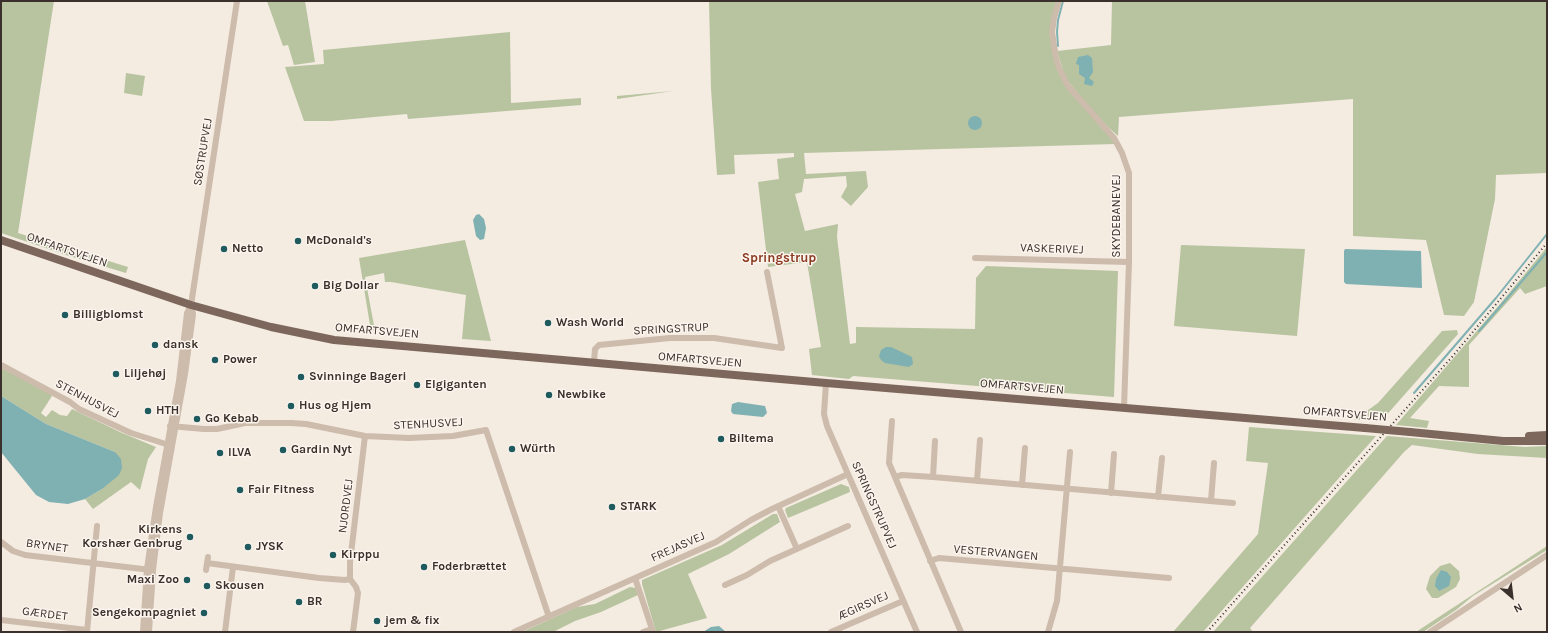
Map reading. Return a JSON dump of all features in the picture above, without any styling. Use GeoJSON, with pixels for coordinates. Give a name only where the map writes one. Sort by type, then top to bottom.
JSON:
{"type":"FeatureCollection","features":[{"type":"Feature","properties":{"kind":"main road","name":"OMFARTSVEJEN"},"geometry":{"type":"LineString","coordinates":[[1,240],[191,305],[271,327],[334,340],[1503,441],[1547,441]]}},
{"type":"Feature","properties":{"kind":"main road","name":"OMFARTSVEJEN"},"geometry":{"type":"LineString","coordinates":[[1410,432],[1503,436],[1547,435]]}},
{"type":"Feature","properties":{"kind":"street","name":"SØSTRUPVEJ"},"geometry":{"type":"LineString","coordinates":[[191,305],[237,1]]}},
{"type":"Feature","properties":{"kind":"street","name":"SKYDEBANEVEJ"},"geometry":{"type":"LineString","coordinates":[[1059,1],[1052,32],[1059,68],[1068,86],[1107,128],[1114,138],[1127,166],[1130,180],[1124,408]]}},
{"type":"Feature","properties":{"kind":"street","name":"VASKERIVEJ"},"geometry":{"type":"LineString","coordinates":[[975,258],[1128,262]]}},
{"type":"Feature","properties":{"kind":"street","name":"SPRINGSTRUP"},"geometry":{"type":"LineString","coordinates":[[594,362],[595,349],[600,346],[670,338],[714,338],[782,348],[767,272]]}},
{"type":"Feature","properties":{"kind":"street"},"geometry":{"type":"LineString","coordinates":[[143,632],[150,570],[193,314],[191,305]]}},
{"type":"Feature","properties":{"kind":"street","name":"STENHUSVEJ"},"geometry":{"type":"LineString","coordinates":[[1,365],[70,402],[79,409],[131,433],[170,445]]}},
{"type":"Feature","properties":{"kind":"street","name":"SPRINGSTRUPVEJ"},"geometry":{"type":"LineString","coordinates":[[826,383],[824,408],[826,421],[917,632]]}},
{"type":"Feature","properties":{"kind":"street"},"geometry":{"type":"LineString","coordinates":[[892,420],[889,463],[961,632]]}},
{"type":"Feature","properties":{"kind":"street","name":"STENHUSVEJ"},"geometry":{"type":"LineString","coordinates":[[173,426],[210,429],[245,424],[291,423],[306,424],[365,436],[431,438],[486,430],[549,617]]}},
{"type":"Feature","properties":{"kind":"street","name":"NJORDVEJ"},"geometry":{"type":"LineString","coordinates":[[350,579],[350,562],[365,436]]}},
{"type":"Feature","properties":{"kind":"street"},"geometry":{"type":"LineString","coordinates":[[977,481],[980,440]]}},
{"type":"Feature","properties":{"kind":"street"},"geometry":{"type":"LineString","coordinates":[[933,477],[935,441]]}},
{"type":"Feature","properties":{"kind":"street"},"geometry":{"type":"LineString","coordinates":[[1022,485],[1025,448]]}},
{"type":"Feature","properties":{"kind":"street"},"geometry":{"type":"LineString","coordinates":[[1048,632],[1056,608],[1070,452]]}},
{"type":"Feature","properties":{"kind":"street"},"geometry":{"type":"LineString","coordinates":[[1111,493],[1114,454]]}},
{"type":"Feature","properties":{"kind":"street"},"geometry":{"type":"LineString","coordinates":[[1158,497],[1162,458]]}},
{"type":"Feature","properties":{"kind":"street"},"geometry":{"type":"LineString","coordinates":[[1211,501],[1214,463]]}},
{"type":"Feature","properties":{"kind":"street","name":"FREJASVEJ"},"geometry":{"type":"LineString","coordinates":[[514,632],[723,539],[751,520],[848,474]]}},
{"type":"Feature","properties":{"kind":"street"},"geometry":{"type":"LineString","coordinates":[[895,477],[902,475],[933,477],[1233,503]]}},
{"type":"Feature","properties":{"kind":"street"},"geometry":{"type":"LineString","coordinates":[[778,506],[797,549]]}},
{"type":"Feature","properties":{"kind":"street"},"geometry":{"type":"LineString","coordinates":[[87,631],[97,526]]}},
{"type":"Feature","properties":{"kind":"street"},"geometry":{"type":"LineString","coordinates":[[725,584],[848,526]]}},
{"type":"Feature","properties":{"kind":"street","name":"BRYNET"},"geometry":{"type":"LineString","coordinates":[[1,542],[13,551],[25,555],[150,570]]}},
{"type":"Feature","properties":{"kind":"street"},"geometry":{"type":"LineString","coordinates":[[1430,632],[1547,555]]}},
{"type":"Feature","properties":{"kind":"street","name":"VESTERVANGEN"},"geometry":{"type":"LineString","coordinates":[[930,561],[939,558],[1060,570],[1169,578]]}},
{"type":"Feature","properties":{"kind":"street"},"geometry":{"type":"LineString","coordinates":[[206,570],[207,560],[233,567],[345,580],[350,579],[356,587],[358,594],[353,632]]}},
{"type":"Feature","properties":{"kind":"street"},"geometry":{"type":"LineString","coordinates":[[225,632],[233,567]]}},
{"type":"Feature","properties":{"kind":"street"},"geometry":{"type":"LineString","coordinates":[[149,632],[150,570]]}},
{"type":"Feature","properties":{"kind":"street"},"geometry":{"type":"LineString","coordinates":[[636,578],[652,631],[643,632]]}},
{"type":"Feature","properties":{"kind":"street","name":"ÆGIRSVEJ"},"geometry":{"type":"LineString","coordinates":[[831,632],[903,601]]}},
{"type":"Feature","properties":{"kind":"street","name":"GÆRDET"},"geometry":{"type":"LineString","coordinates":[[1,620],[87,631]]}},
{"type":"Feature","properties":{"kind":"green space"},"geometry":{"type":"Polygon","coordinates":[[[1,1],[54,1],[18,233],[128,267],[126,273],[1,233],[1,1]]]}},
{"type":"Feature","properties":{"kind":"green space"},"geometry":{"type":"Polygon","coordinates":[[[267,1],[305,1],[315,62],[294,65],[288,45],[283,46],[267,1]]]}},
{"type":"Feature","properties":{"kind":"green space"},"geometry":{"type":"Polygon","coordinates":[[[709,1],[1057,1],[1052,20],[1057,68],[1115,144],[804,153],[806,174],[866,171],[868,187],[851,206],[841,197],[847,186],[846,176],[804,179],[802,192],[795,194],[805,231],[838,224],[837,237],[850,344],[856,343],[856,327],[975,329],[976,278],[986,266],[1118,271],[1114,397],[853,376],[849,379],[812,375],[809,349],[821,347],[807,262],[768,267],[758,182],[779,179],[777,159],[794,157],[794,153],[734,155],[735,174],[717,175],[711,89],[709,1]]]}},
{"type":"Feature","properties":{"kind":"green space"},"geometry":{"type":"Polygon","coordinates":[[[1112,1],[1547,1],[1547,173],[1496,175],[1495,199],[1474,302],[1464,316],[1444,315],[1426,240],[1353,236],[1353,99],[1119,117],[1118,136],[1082,99],[1065,77],[1057,51],[1111,45],[1112,1]]]}},
{"type":"Feature","properties":{"kind":"green space"},"geometry":{"type":"Polygon","coordinates":[[[510,32],[511,103],[581,98],[581,105],[408,119],[407,114],[331,121],[304,121],[285,67],[324,64],[323,50],[510,32]]]}},
{"type":"Feature","properties":{"kind":"green space"},"geometry":{"type":"Polygon","coordinates":[[[126,73],[145,76],[142,96],[124,93],[126,73]]]}},
{"type":"Feature","properties":{"kind":"green space"},"geometry":{"type":"Polygon","coordinates":[[[673,91],[617,99],[617,96],[673,91]]]}},
{"type":"Feature","properties":{"kind":"green space"},"geometry":{"type":"Polygon","coordinates":[[[465,240],[491,341],[462,339],[466,295],[385,282],[384,273],[365,277],[375,331],[371,331],[359,258],[465,240]]]}},
{"type":"Feature","properties":{"kind":"green space"},"geometry":{"type":"Polygon","coordinates":[[[1181,245],[1305,249],[1297,336],[1174,326],[1181,245]]]}},
{"type":"Feature","properties":{"kind":"green space"},"geometry":{"type":"Polygon","coordinates":[[[1547,247],[1547,286],[1525,294],[1520,288],[1469,345],[1469,387],[1439,386],[1410,418],[1429,421],[1427,428],[1396,425],[1500,304],[1547,247]]]}},
{"type":"Feature","properties":{"kind":"green space"},"geometry":{"type":"Polygon","coordinates":[[[1457,330],[1458,334],[1383,419],[1354,420],[1378,403],[1442,331],[1457,330]]]}},
{"type":"Feature","properties":{"kind":"green space"},"geometry":{"type":"Polygon","coordinates":[[[1,368],[48,392],[52,396],[41,413],[46,417],[52,410],[60,415],[67,416],[72,409],[156,447],[148,459],[140,490],[131,482],[93,509],[85,499],[102,489],[115,452],[46,424],[1,396],[1,368]]]}},
{"type":"Feature","properties":{"kind":"green space"},"geometry":{"type":"Polygon","coordinates":[[[1249,427],[1376,436],[1203,632],[1173,632],[1258,534],[1268,463],[1246,461],[1249,427]]]}},
{"type":"Feature","properties":{"kind":"green space"},"geometry":{"type":"Polygon","coordinates":[[[1387,436],[1525,447],[1547,446],[1547,458],[1478,454],[1412,445],[1404,452],[1250,628],[1253,632],[1213,632],[1387,436]]]}},
{"type":"Feature","properties":{"kind":"green space"},"geometry":{"type":"Polygon","coordinates":[[[841,484],[849,487],[850,492],[788,518],[785,510],[786,508],[841,484]]]}},
{"type":"Feature","properties":{"kind":"green space"},"geometry":{"type":"Polygon","coordinates":[[[773,514],[777,514],[780,522],[729,554],[688,574],[707,618],[656,632],[642,580],[722,545],[773,514]]]}},
{"type":"Feature","properties":{"kind":"green space"},"geometry":{"type":"Polygon","coordinates":[[[1547,546],[1547,550],[1473,596],[1456,610],[1423,632],[1416,632],[1547,546]]]}},
{"type":"Feature","properties":{"kind":"green space"},"geometry":{"type":"Polygon","coordinates":[[[1450,563],[1459,571],[1460,579],[1456,587],[1438,598],[1432,598],[1426,589],[1430,576],[1440,566],[1450,563]]]}},
{"type":"Feature","properties":{"kind":"green space"},"geometry":{"type":"Polygon","coordinates":[[[630,587],[636,588],[638,595],[601,612],[575,621],[553,632],[522,632],[577,607],[595,604],[630,587]]]}},
{"type":"Feature","properties":{"kind":"water"},"geometry":{"type":"Polygon","coordinates":[[[1088,55],[1092,58],[1093,72],[1089,78],[1094,82],[1092,86],[1084,84],[1085,78],[1079,74],[1079,65],[1076,64],[1078,57],[1088,55]]]}},
{"type":"Feature","properties":{"kind":"water"},"geometry":{"type":"Polygon","coordinates":[[[975,116],[980,118],[982,123],[980,128],[975,130],[970,128],[968,123],[970,118],[975,116]]]}},
{"type":"Feature","properties":{"kind":"water"},"geometry":{"type":"Polygon","coordinates":[[[479,214],[484,219],[486,228],[484,239],[480,240],[476,236],[473,220],[476,215],[479,214]]]}},
{"type":"Feature","properties":{"kind":"water"},"geometry":{"type":"Polygon","coordinates":[[[1345,249],[1421,251],[1422,288],[1346,284],[1344,282],[1345,249]]]}},
{"type":"Feature","properties":{"kind":"water"},"geometry":{"type":"Polygon","coordinates":[[[886,347],[891,347],[912,357],[913,364],[909,367],[885,363],[879,356],[881,350],[886,347]]]}},
{"type":"Feature","properties":{"kind":"water"},"geometry":{"type":"Polygon","coordinates":[[[1,396],[46,424],[115,452],[121,459],[122,468],[119,475],[102,489],[85,499],[68,504],[49,502],[36,495],[1,452],[1,396]]]}},
{"type":"Feature","properties":{"kind":"water"},"geometry":{"type":"Polygon","coordinates":[[[738,402],[765,406],[767,413],[763,417],[733,414],[731,411],[732,404],[738,402]]]}},
{"type":"Feature","properties":{"kind":"water"},"geometry":{"type":"Polygon","coordinates":[[[1441,570],[1447,572],[1451,577],[1449,586],[1439,591],[1435,586],[1436,579],[1441,570]]]}},
{"type":"Feature","properties":{"kind":"water"},"geometry":{"type":"Polygon","coordinates":[[[719,626],[726,632],[703,632],[711,627],[719,626]]]}},
{"type":"Feature","properties":{"kind":"waterway"},"geometry":{"type":"LineString","coordinates":[[1058,46],[1058,20],[1063,1]]}},
{"type":"Feature","properties":{"kind":"waterway"},"geometry":{"type":"LineString","coordinates":[[1414,393],[1496,298],[1547,234]]}},
{"type":"Feature","properties":{"kind":"waterway"},"geometry":{"type":"LineString","coordinates":[[1479,331],[1547,252]]}},
{"type":"Feature","properties":{"kind":"railway"},"geometry":{"type":"LineString","coordinates":[[1207,632],[1452,357],[1547,243]]}},
{"type":"Feature","properties":{"kind":"place","name":"McDonald's"},"geometry":{"type":"Point","coordinates":[298,241]}},
{"type":"Feature","properties":{"kind":"place","name":"Netto"},"geometry":{"type":"Point","coordinates":[224,249]}},
{"type":"Feature","properties":{"kind":"place","name":"Big Dollar"},"geometry":{"type":"Point","coordinates":[315,286]}},
{"type":"Feature","properties":{"kind":"place","name":"Billigblomst"},"geometry":{"type":"Point","coordinates":[65,315]}},
{"type":"Feature","properties":{"kind":"place","name":"Wash World"},"geometry":{"type":"Point","coordinates":[548,323]}},
{"type":"Feature","properties":{"kind":"place","name":"dansk"},"geometry":{"type":"Point","coordinates":[155,345]}},
{"type":"Feature","properties":{"kind":"place","name":"Power"},"geometry":{"type":"Point","coordinates":[215,360]}},
{"type":"Feature","properties":{"kind":"place","name":"Liljehøj"},"geometry":{"type":"Point","coordinates":[116,374]}},
{"type":"Feature","properties":{"kind":"place","name":"Svinninge Bageri"},"geometry":{"type":"Point","coordinates":[301,377]}},
{"type":"Feature","properties":{"kind":"place","name":"Elgiganten"},"geometry":{"type":"Point","coordinates":[417,385]}},
{"type":"Feature","properties":{"kind":"place","name":"Newbike"},"geometry":{"type":"Point","coordinates":[549,395]}},
{"type":"Feature","properties":{"kind":"place","name":"Hus og Hjem"},"geometry":{"type":"Point","coordinates":[291,406]}},
{"type":"Feature","properties":{"kind":"place","name":"HTH"},"geometry":{"type":"Point","coordinates":[148,411]}},
{"type":"Feature","properties":{"kind":"place","name":"Go Kebab"},"geometry":{"type":"Point","coordinates":[197,419]}},
{"type":"Feature","properties":{"kind":"place","name":"Biltema"},"geometry":{"type":"Point","coordinates":[721,439]}},
{"type":"Feature","properties":{"kind":"place","name":"Würth"},"geometry":{"type":"Point","coordinates":[512,449]}},
{"type":"Feature","properties":{"kind":"place","name":"Gardin Nyt"},"geometry":{"type":"Point","coordinates":[283,450]}},
{"type":"Feature","properties":{"kind":"place","name":"ILVA"},"geometry":{"type":"Point","coordinates":[220,453]}},
{"type":"Feature","properties":{"kind":"place","name":"Fair Fitness"},"geometry":{"type":"Point","coordinates":[240,490]}},
{"type":"Feature","properties":{"kind":"place","name":"STARK"},"geometry":{"type":"Point","coordinates":[612,507]}},
{"type":"Feature","properties":{"kind":"place","name":"Kirkens Korshær Genbrug"},"geometry":{"type":"Point","coordinates":[190,537]}},
{"type":"Feature","properties":{"kind":"place","name":"JYSK"},"geometry":{"type":"Point","coordinates":[248,547]}},
{"type":"Feature","properties":{"kind":"place","name":"Kirppu"},"geometry":{"type":"Point","coordinates":[333,555]}},
{"type":"Feature","properties":{"kind":"place","name":"Foderbrættet"},"geometry":{"type":"Point","coordinates":[424,567]}},
{"type":"Feature","properties":{"kind":"place","name":"Maxi Zoo"},"geometry":{"type":"Point","coordinates":[187,580]}},
{"type":"Feature","properties":{"kind":"place","name":"Skousen"},"geometry":{"type":"Point","coordinates":[207,586]}},
{"type":"Feature","properties":{"kind":"place","name":"BR"},"geometry":{"type":"Point","coordinates":[299,602]}},
{"type":"Feature","properties":{"kind":"place","name":"Sengekompagniet"},"geometry":{"type":"Point","coordinates":[204,613]}},
{"type":"Feature","properties":{"kind":"place","name":"jem & fix"},"geometry":{"type":"Point","coordinates":[377,621]}},
{"type":"Feature","properties":{"kind":"district","name":"Springstrup"},"geometry":{"type":"Point","coordinates":[779,258]}}]}
